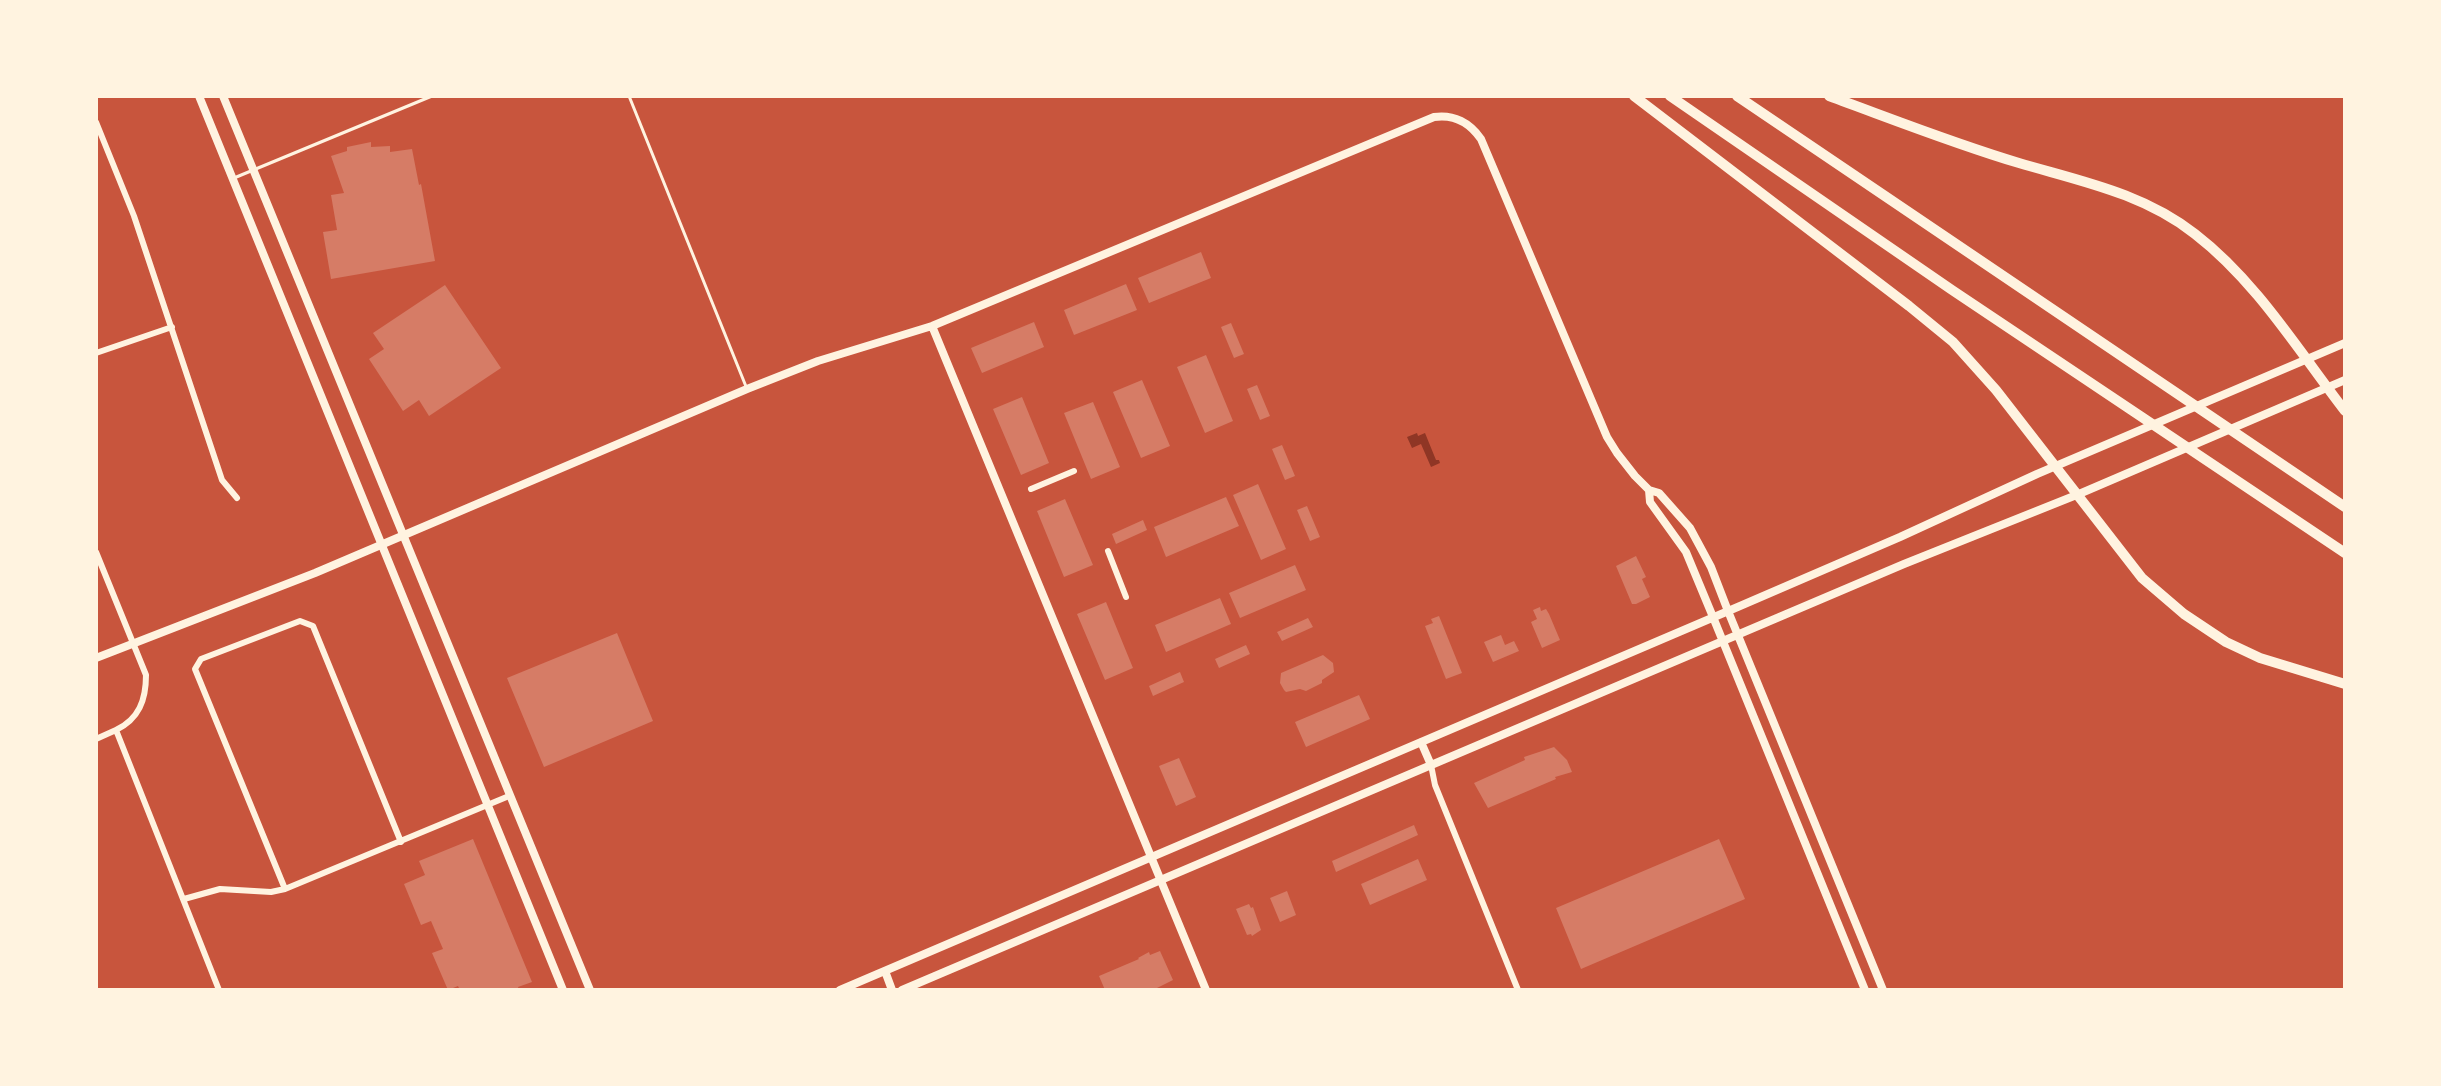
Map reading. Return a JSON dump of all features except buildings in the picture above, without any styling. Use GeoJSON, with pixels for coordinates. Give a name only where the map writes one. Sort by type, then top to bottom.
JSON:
{"type":"FeatureCollection","features":[{"type":"Feature","properties":{"kind":"highway"},"geometry":{"type":"LineString","coordinates":[[1634,96],[1936,327],[1996,390],[2142,578],[2184,614],[2226,642],[2260,658],[2345,684]]}},
{"type":"Feature","properties":{"kind":"highway"},"geometry":{"type":"LineString","coordinates":[[1670,96],[1952,290],[2345,553]]}},
{"type":"Feature","properties":{"kind":"highway"},"geometry":{"type":"LineString","coordinates":[[1737,96],[2345,507]]}},
{"type":"Feature","properties":{"kind":"highway"},"geometry":{"type":"LineString","coordinates":[[1829,96],[2017,162],[2117,191],[2158,210],[2194,232],[2236,271],[2345,411]]}},
{"type":"Feature","properties":{"kind":"main road"},"geometry":{"type":"LineString","coordinates":[[199,96],[563,990]]}},
{"type":"Feature","properties":{"kind":"main road"},"geometry":{"type":"LineString","coordinates":[[223,96],[590,990]]}},
{"type":"Feature","properties":{"kind":"main road"},"geometry":{"type":"LineString","coordinates":[[840,990],[1728,611],[1900,537],[2056,466],[2345,343]]}},
{"type":"Feature","properties":{"kind":"main road"},"geometry":{"type":"LineString","coordinates":[[902,990],[1904,564],[2079,494],[2345,380]]}},
{"type":"Feature","properties":{"kind":"main road"},"geometry":{"type":"LineString","coordinates":[[1728,611],[1882,990]]}},
{"type":"Feature","properties":{"kind":"main road"},"geometry":{"type":"LineString","coordinates":[[1713,617],[1865,990]]}},
{"type":"Feature","properties":{"kind":"main road"},"geometry":{"type":"LineString","coordinates":[[1421,742],[1431,765]]}},
{"type":"Feature","properties":{"kind":"main road"},"geometry":{"type":"LineString","coordinates":[[885,971],[892,990]]}},
{"type":"Feature","properties":{"kind":"street"},"geometry":{"type":"LineString","coordinates":[[96,658],[315,573],[747,389],[818,362],[932,326],[1434,117],[1442,116],[1458,119],[1476,132],[1485,146],[1607,437],[1626,465],[1649,490],[1659,493],[1690,528],[1710,567],[1728,611]]}},
{"type":"Feature","properties":{"kind":"street"},"geometry":{"type":"LineString","coordinates":[[96,122],[134,216],[222,480],[237,498]]}},
{"type":"Feature","properties":{"kind":"street"},"geometry":{"type":"LineString","coordinates":[[932,326],[1206,990]]}},
{"type":"Feature","properties":{"kind":"street"},"geometry":{"type":"LineString","coordinates":[[96,352],[172,327]]}},
{"type":"Feature","properties":{"kind":"street"},"geometry":{"type":"LineString","coordinates":[[1032,489],[1074,471]]}},
{"type":"Feature","properties":{"kind":"street"},"geometry":{"type":"LineString","coordinates":[[1649,490],[1650,502],[1686,552],[1713,617]]}},
{"type":"Feature","properties":{"kind":"street"},"geometry":{"type":"LineString","coordinates":[[1108,551],[1126,597]]}},
{"type":"Feature","properties":{"kind":"street"},"geometry":{"type":"LineString","coordinates":[[96,552],[146,675],[146,692],[130,723],[96,739]]}},
{"type":"Feature","properties":{"kind":"street"},"geometry":{"type":"LineString","coordinates":[[285,889],[195,669],[201,660],[300,621],[313,626],[401,842]]}},
{"type":"Feature","properties":{"kind":"street"},"geometry":{"type":"LineString","coordinates":[[116,730],[219,990]]}},
{"type":"Feature","properties":{"kind":"street"},"geometry":{"type":"LineString","coordinates":[[1431,765],[1435,785],[1518,990]]}},
{"type":"Feature","properties":{"kind":"street"},"geometry":{"type":"LineString","coordinates":[[184,899],[220,889],[271,892],[285,889],[509,796]]}},
{"type":"Feature","properties":{"kind":"lane"},"geometry":{"type":"LineString","coordinates":[[232,178],[432,96]]}},
{"type":"Feature","properties":{"kind":"lane"},"geometry":{"type":"LineString","coordinates":[[629,96],[747,389]]}},
{"type":"Feature","properties":{"kind":"shaded area"},"geometry":{"type":"Polygon","coordinates":[[[1417,433],[1418,436],[1425,433],[1436,460],[1440,463],[1431,467],[1421,444],[1412,448],[1407,437],[1417,433]]]}}]}
